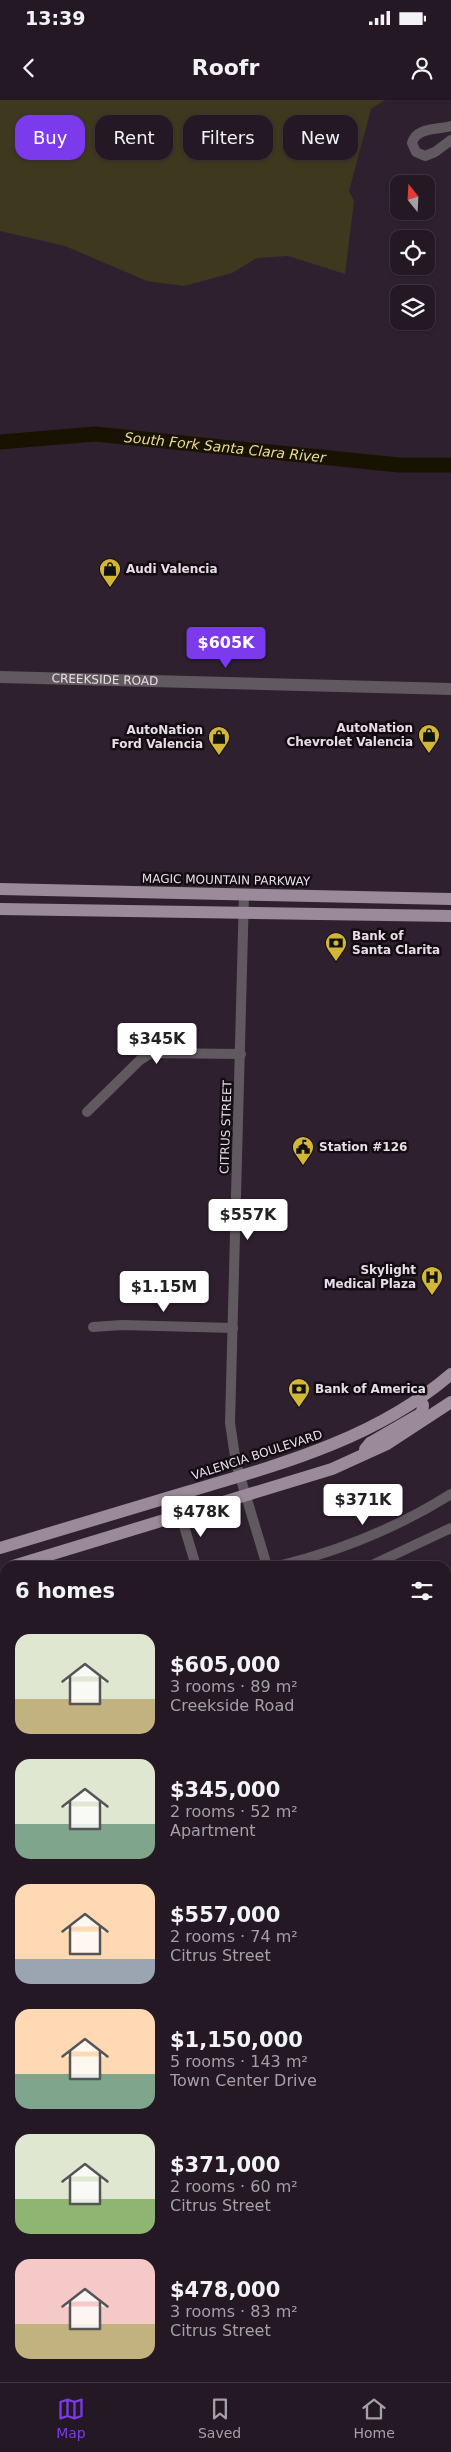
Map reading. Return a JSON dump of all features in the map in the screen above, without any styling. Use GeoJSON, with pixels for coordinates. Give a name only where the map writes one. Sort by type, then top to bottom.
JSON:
{"type":"FeatureCollection","features":[{"type":"Feature","properties":{"kind":"main road","name":"MAGIC MOUNTAIN PARKWAY"},"geometry":{"type":"LineString","coordinates":[[0,889],[451,899]]}},
{"type":"Feature","properties":{"kind":"main road"},"geometry":{"type":"LineString","coordinates":[[0,909],[451,916]]}},
{"type":"Feature","properties":{"kind":"main road","name":"VALENCIA BOULEVARD"},"geometry":{"type":"LineString","coordinates":[[0,1548],[240,1476],[334,1445],[365,1430],[419,1398],[451,1374]]}},
{"type":"Feature","properties":{"kind":"main road"},"geometry":{"type":"LineString","coordinates":[[357,1458],[370,1443],[422,1413],[423,1405],[419,1398]]}},
{"type":"Feature","properties":{"kind":"main road"},"geometry":{"type":"LineString","coordinates":[[30,1561],[310,1477],[357,1458],[407,1432],[451,1402]]}},
{"type":"Feature","properties":{"kind":"street"},"geometry":{"type":"LineString","coordinates":[[446,127],[449,140],[430,155],[420,154],[413,148],[412,143],[415,135],[420,132],[446,127]]}},
{"type":"Feature","properties":{"kind":"street","name":"CREEKSIDE ROAD"},"geometry":{"type":"LineString","coordinates":[[0,677],[451,689]]}},
{"type":"Feature","properties":{"kind":"street","name":"CITRUS STREET"},"geometry":{"type":"LineString","coordinates":[[244,894],[230,1423],[234,1453],[266,1561]]}},
{"type":"Feature","properties":{"kind":"street"},"geometry":{"type":"LineString","coordinates":[[87,1112],[140,1060],[151,1053],[241,1054]]}},
{"type":"Feature","properties":{"kind":"street"},"geometry":{"type":"LineString","coordinates":[[94,1327],[130,1325],[233,1328]]}},
{"type":"Feature","properties":{"kind":"street"},"geometry":{"type":"LineString","coordinates":[[298,1561],[318,1556],[366,1538],[419,1514],[451,1494]]}},
{"type":"Feature","properties":{"kind":"street"},"geometry":{"type":"LineString","coordinates":[[181,1516],[194,1561]]}},
{"type":"Feature","properties":{"kind":"street"},"geometry":{"type":"LineString","coordinates":[[381,1561],[451,1528]]}},
{"type":"Feature","properties":{"kind":"shaded area"},"geometry":{"type":"Polygon","coordinates":[[[0,100],[385,100],[371,109],[358,157],[358,115],[283,115],[283,160],[357,160],[349,191],[354,201],[345,274],[288,256],[257,258],[232,273],[184,286],[147,281],[65,246],[0,231],[0,100]]]}},
{"type":"Feature","properties":{"kind":"waterway","name":"South Fork Santa Clara River"},"geometry":{"type":"LineString","coordinates":[[0,442],[95,434],[399,465],[451,465]]}},
{"type":"Feature","properties":{"kind":"place","name":"Audi Valencia"},"geometry":{"type":"Point","coordinates":[110,588]}},
{"type":"Feature","properties":{"kind":"place","name":"AutoNation Chevrolet Valencia"},"geometry":{"type":"Point","coordinates":[429,754]}},
{"type":"Feature","properties":{"kind":"place","name":"AutoNation Ford Valencia"},"geometry":{"type":"Point","coordinates":[219,756]}},
{"type":"Feature","properties":{"kind":"place","name":"Bank of Santa Clarita"},"geometry":{"type":"Point","coordinates":[336,962]}},
{"type":"Feature","properties":{"kind":"place","name":"Station #126"},"geometry":{"type":"Point","coordinates":[303,1166]}},
{"type":"Feature","properties":{"kind":"place","name":"Skylight Medical Plaza"},"geometry":{"type":"Point","coordinates":[432,1296]}},
{"type":"Feature","properties":{"kind":"place","name":"Bank of America"},"geometry":{"type":"Point","coordinates":[299,1408]}}]}
